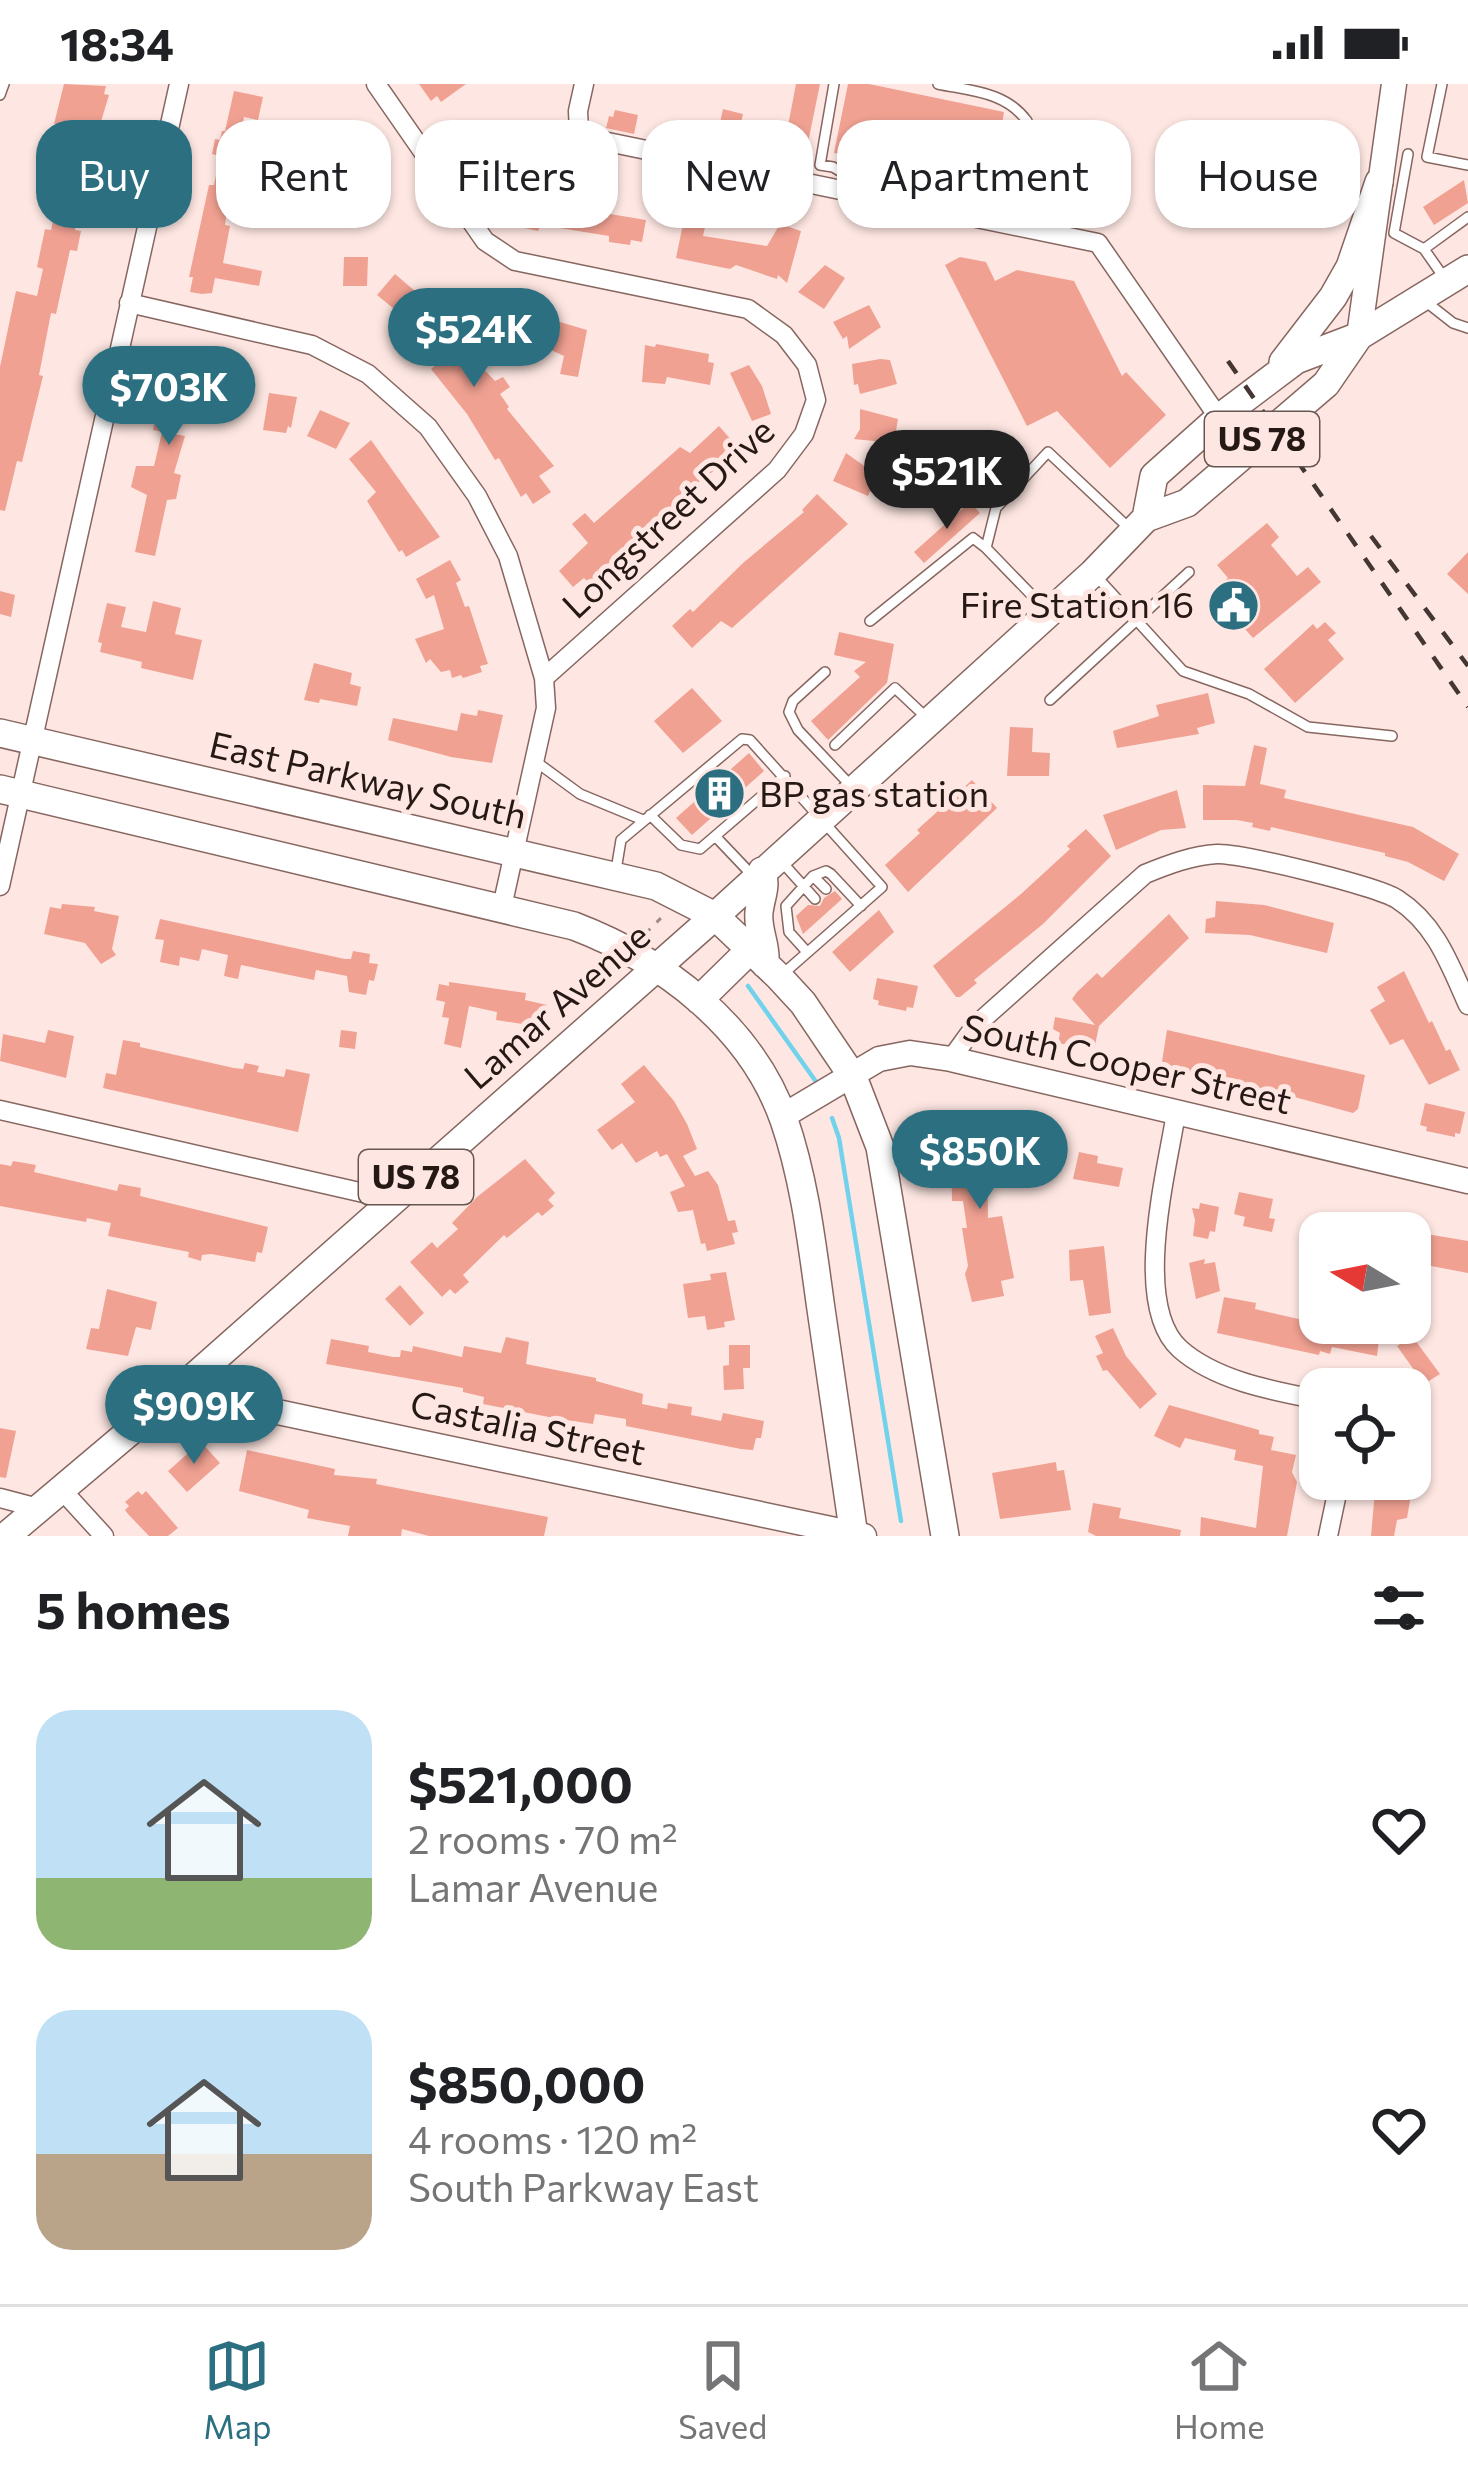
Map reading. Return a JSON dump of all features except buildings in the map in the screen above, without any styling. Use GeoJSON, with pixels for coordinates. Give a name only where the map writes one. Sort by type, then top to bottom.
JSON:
{"type":"FeatureCollection","features":[{"type":"Feature","properties":{"kind":"main road"},"geometry":{"type":"LineString","coordinates":[[1267,382],[1333,297],[1384,201]]}},
{"type":"Feature","properties":{"kind":"main road","name":"Lamar Avenue"},"geometry":{"type":"LineString","coordinates":[[1140,525],[1154,476],[1219,418],[1296,360],[1359,336],[1458,275]]}},
{"type":"Feature","properties":{"kind":"main road","name":"Lamar Avenue"},"geometry":{"type":"LineString","coordinates":[[6,1536],[178,1391],[715,916],[1140,525],[1187,503],[1327,384],[1359,336]]}},
{"type":"Feature","properties":{"kind":"main road","name":"East Parkway South"},"geometry":{"type":"LineString","coordinates":[[0,733],[616,875],[656,886],[715,916],[803,1003],[853,1078],[880,1147],[945,1536]]}},
{"type":"Feature","properties":{"kind":"main road"},"geometry":{"type":"LineString","coordinates":[[10,792],[574,926],[616,942],[699,1000],[750,1056],[783,1117],[807,1210],[854,1535]]}},
{"type":"Feature","properties":{"kind":"main road"},"geometry":{"type":"LineString","coordinates":[[699,1000],[765,964],[767,946],[759,918],[765,868]]}},
{"type":"Feature","properties":{"kind":"street"},"geometry":{"type":"LineString","coordinates":[[171,120],[179,84]]}},
{"type":"Feature","properties":{"kind":"street","name":"Longstreet Drive"},"geometry":{"type":"LineString","coordinates":[[376,84],[485,241],[515,261],[748,309],[784,334],[807,365],[816,400],[804,434],[777,470],[544,678]]}},
{"type":"Feature","properties":{"kind":"street"},"geometry":{"type":"LineString","coordinates":[[584,84],[579,131],[598,140],[837,190]]}},
{"type":"Feature","properties":{"kind":"street"},"geometry":{"type":"LineString","coordinates":[[1359,336],[1396,153],[1394,84]]}},
{"type":"Feature","properties":{"kind":"street"},"geometry":{"type":"LineString","coordinates":[[0,886],[10,792],[33,740],[146,228]]}},
{"type":"Feature","properties":{"kind":"street"},"geometry":{"type":"LineString","coordinates":[[1024,228],[1098,243],[1219,418]]}},
{"type":"Feature","properties":{"kind":"street"},"geometry":{"type":"LineString","coordinates":[[129,303],[312,345],[368,374],[428,428],[478,496],[508,556],[544,678],[547,709],[502,908]]}},
{"type":"Feature","properties":{"kind":"street"},"geometry":{"type":"LineString","coordinates":[[951,1059],[975,1026],[1145,874],[1218,854],[1358,884],[1396,898],[1439,939],[1468,1005]]}},
{"type":"Feature","properties":{"kind":"street","name":"South Cooper Street"},"geometry":{"type":"LineString","coordinates":[[783,1117],[879,1059],[910,1053],[1468,1181]]}},
{"type":"Feature","properties":{"kind":"street"},"geometry":{"type":"LineString","coordinates":[[0,1110],[390,1199]]}},
{"type":"Feature","properties":{"kind":"street"},"geometry":{"type":"LineString","coordinates":[[1176,1113],[1152,1258],[1161,1318],[1176,1346],[1208,1369],[1299,1394]]}},
{"type":"Feature","properties":{"kind":"street","name":"Castalia Street"},"geometry":{"type":"LineString","coordinates":[[178,1391],[864,1536]]}},
{"type":"Feature","properties":{"kind":"street"},"geometry":{"type":"LineString","coordinates":[[61,1489],[104,1536]]}},
{"type":"Feature","properties":{"kind":"street"},"geometry":{"type":"LineString","coordinates":[[0,1498],[38,1508]]}},
{"type":"Feature","properties":{"kind":"street"},"geometry":{"type":"LineString","coordinates":[[1328,1536],[1336,1500]]}},
{"type":"Feature","properties":{"kind":"lane"},"geometry":{"type":"LineString","coordinates":[[0,95],[4,84]]}},
{"type":"Feature","properties":{"kind":"lane"},"geometry":{"type":"LineString","coordinates":[[834,84],[820,165],[837,169]]}},
{"type":"Feature","properties":{"kind":"lane"},"geometry":{"type":"LineString","coordinates":[[938,84],[1000,97],[1016,105],[1026,120]]}},
{"type":"Feature","properties":{"kind":"lane"},"geometry":{"type":"LineString","coordinates":[[1427,157],[1442,84]]}},
{"type":"Feature","properties":{"kind":"lane"},"geometry":{"type":"LineString","coordinates":[[1458,275],[1394,233],[1384,201],[1396,153],[1468,164]]}},
{"type":"Feature","properties":{"kind":"lane"},"geometry":{"type":"LineString","coordinates":[[1424,249],[1468,217]]}},
{"type":"Feature","properties":{"kind":"lane"},"geometry":{"type":"LineString","coordinates":[[1421,298],[1453,323],[1468,328]]}},
{"type":"Feature","properties":{"kind":"lane"},"geometry":{"type":"LineString","coordinates":[[986,548],[996,508],[1048,452],[1140,525]]}},
{"type":"Feature","properties":{"kind":"lane"},"geometry":{"type":"LineString","coordinates":[[870,621],[973,538],[1049,613]]}},
{"type":"Feature","properties":{"kind":"lane"},"geometry":{"type":"LineString","coordinates":[[1051,700],[1189,572]]}},
{"type":"Feature","properties":{"kind":"lane"},"geometry":{"type":"LineString","coordinates":[[1093,573],[1183,670],[1249,694],[1308,727],[1392,736]]}},
{"type":"Feature","properties":{"kind":"lane"},"geometry":{"type":"LineString","coordinates":[[825,672],[793,701],[789,712],[798,730],[853,788]]}},
{"type":"Feature","properties":{"kind":"lane"},"geometry":{"type":"LineString","coordinates":[[835,745],[895,688],[929,719]]}},
{"type":"Feature","properties":{"kind":"lane"},"geometry":{"type":"LineString","coordinates":[[616,875],[622,840],[742,740],[750,740],[882,887],[807,952],[765,964]]}},
{"type":"Feature","properties":{"kind":"lane"},"geometry":{"type":"LineString","coordinates":[[535,761],[580,794],[646,818],[681,845],[700,849],[785,776]]}},
{"type":"Feature","properties":{"kind":"lane"},"geometry":{"type":"LineString","coordinates":[[715,836],[765,868],[803,885],[815,899]]}},
{"type":"Feature","properties":{"kind":"lane"},"geometry":{"type":"LineString","coordinates":[[807,952],[786,924],[790,898],[813,876],[831,874],[861,906]]}},
{"type":"Feature","properties":{"kind":"lane"},"geometry":{"type":"LineString","coordinates":[[813,876],[826,889]]}},
{"type":"Feature","properties":{"kind":"lane"},"geometry":{"type":"LineString","coordinates":[[790,898],[802,910]]}},
{"type":"Feature","properties":{"kind":"lane"},"geometry":{"type":"LineString","coordinates":[[839,902],[850,915]]}},
{"type":"Feature","properties":{"kind":"lane"},"geometry":{"type":"LineString","coordinates":[[826,913],[838,926]]}},
{"type":"Feature","properties":{"kind":"lane"},"geometry":{"type":"LineString","coordinates":[[814,924],[826,937]]}},
{"type":"Feature","properties":{"kind":"path"},"geometry":{"type":"LineString","coordinates":[[640,938],[669,910]]}},
{"type":"Feature","properties":{"kind":"waterway"},"geometry":{"type":"LineString","coordinates":[[748,986],[817,1083]]}},
{"type":"Feature","properties":{"kind":"waterway"},"geometry":{"type":"LineString","coordinates":[[832,1118],[901,1521]]}},
{"type":"Feature","properties":{"kind":"railway"},"geometry":{"type":"LineString","coordinates":[[1228,361],[1468,707]]}},
{"type":"Feature","properties":{"kind":"railway"},"geometry":{"type":"LineString","coordinates":[[1371,536],[1468,666]]}},
{"type":"Feature","properties":{"kind":"place","name":"Fire Station 16"},"geometry":{"type":"Point","coordinates":[1233,605]}},
{"type":"Feature","properties":{"kind":"place","name":"BP gas station"},"geometry":{"type":"Point","coordinates":[720,794]}}]}
